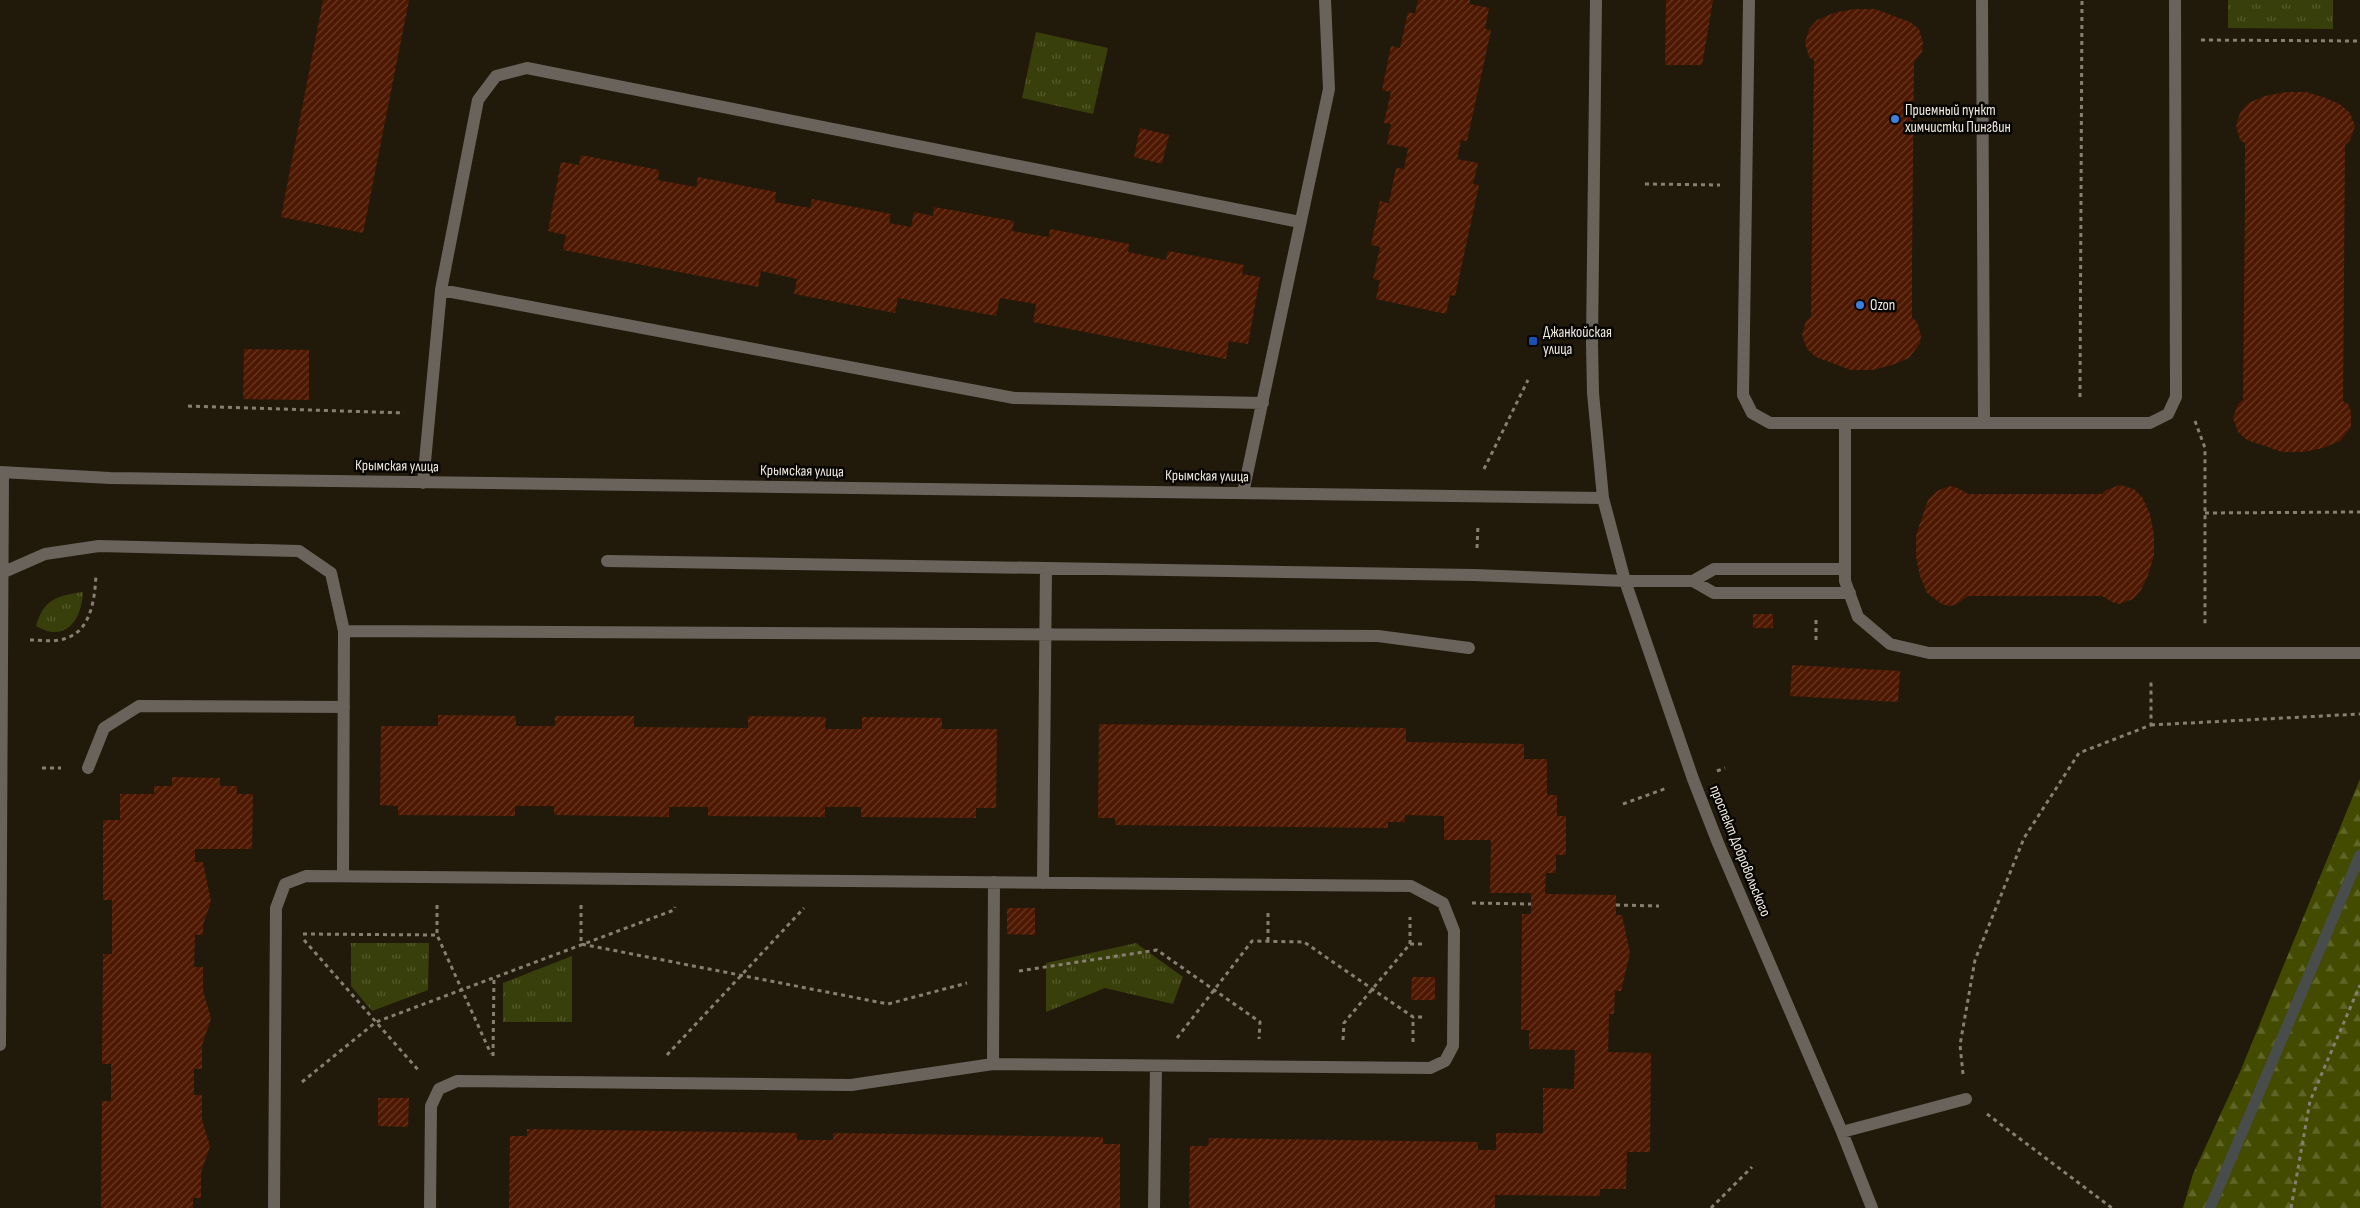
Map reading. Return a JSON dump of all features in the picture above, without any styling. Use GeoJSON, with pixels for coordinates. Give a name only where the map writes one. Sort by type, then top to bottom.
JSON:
{"type":"FeatureCollection","features":[{"type":"Feature","properties":{"kind":"street"},"geometry":{"type":"LineString","coordinates":[[1243,493],[1329,89],[1325,0]]}},
{"type":"Feature","properties":{"kind":"street"},"geometry":{"type":"LineString","coordinates":[[1596,0],[1593,393],[1603,498]]}},
{"type":"Feature","properties":{"kind":"street"},"geometry":{"type":"LineString","coordinates":[[1749,0],[1743,394],[1752,413],[1770,423],[2150,423],[2168,414],[2176,396],[2175,0]]}},
{"type":"Feature","properties":{"kind":"street"},"geometry":{"type":"LineString","coordinates":[[1982,0],[1984,423]]}},
{"type":"Feature","properties":{"kind":"street"},"geometry":{"type":"LineString","coordinates":[[424,483],[440,290],[478,100],[496,76],[527,68],[1300,222]]}},
{"type":"Feature","properties":{"kind":"street"},"geometry":{"type":"LineString","coordinates":[[440,290],[1014,398],[1263,403]]}},
{"type":"Feature","properties":{"kind":"street"},"geometry":{"type":"LineString","coordinates":[[1845,423],[1845,581],[1858,617],[1890,644],[1929,654],[2360,653]]}},
{"type":"Feature","properties":{"kind":"street"},"geometry":{"type":"LineString","coordinates":[[0,1046],[1,472]]}},
{"type":"Feature","properties":{"kind":"street","name":"Крымская улица"},"geometry":{"type":"LineString","coordinates":[[1,472],[110,478],[1603,498]]}},
{"type":"Feature","properties":{"kind":"street","name":"проспект Добровольского"},"geometry":{"type":"LineString","coordinates":[[1603,498],[1624,581],[1693,779],[1718,843],[1842,1132],[1872,1208]]}},
{"type":"Feature","properties":{"kind":"street"},"geometry":{"type":"LineString","coordinates":[[2,571],[45,554],[99,546],[299,551],[331,573],[344,630],[343,876]]}},
{"type":"Feature","properties":{"kind":"street"},"geometry":{"type":"LineString","coordinates":[[607,561],[1474,575],[1624,581],[1693,581],[1714,569],[1845,569]]}},
{"type":"Feature","properties":{"kind":"street"},"geometry":{"type":"LineString","coordinates":[[1043,883],[1046,568]]}},
{"type":"Feature","properties":{"kind":"street"},"geometry":{"type":"LineString","coordinates":[[1693,581],[1714,593],[1850,593]]}},
{"type":"Feature","properties":{"kind":"street"},"geometry":{"type":"LineString","coordinates":[[344,630],[1378,636],[1469,648]]}},
{"type":"Feature","properties":{"kind":"street"},"geometry":{"type":"LineString","coordinates":[[88,768],[104,728],[139,706],[344,707]]}},
{"type":"Feature","properties":{"kind":"street"},"geometry":{"type":"LineString","coordinates":[[274,1208],[276,908],[284,884],[306,876],[1411,886],[1443,902],[1454,931],[1453,1046],[1445,1061],[1430,1068],[993,1064],[851,1085],[457,1082],[439,1089],[431,1106],[430,1208]]}},
{"type":"Feature","properties":{"kind":"street"},"geometry":{"type":"LineString","coordinates":[[993,1064],[994,882]]}},
{"type":"Feature","properties":{"kind":"street"},"geometry":{"type":"LineString","coordinates":[[1154,1208],[1156,1066]]}},
{"type":"Feature","properties":{"kind":"street"},"geometry":{"type":"LineString","coordinates":[[1842,1132],[1966,1098]]}},
{"type":"Feature","properties":{"kind":"path"},"geometry":{"type":"LineString","coordinates":[[2080,423],[2082,0]]}},
{"type":"Feature","properties":{"kind":"path"},"geometry":{"type":"LineString","coordinates":[[2175,40],[2360,41]]}},
{"type":"Feature","properties":{"kind":"path"},"geometry":{"type":"LineString","coordinates":[[1645,184],[1746,185]]}},
{"type":"Feature","properties":{"kind":"path"},"geometry":{"type":"LineString","coordinates":[[1482,473],[1528,380]]}},
{"type":"Feature","properties":{"kind":"path"},"geometry":{"type":"LineString","coordinates":[[2176,396],[2194,420],[2205,448],[2206,653]]}},
{"type":"Feature","properties":{"kind":"path"},"geometry":{"type":"LineString","coordinates":[[188,406],[429,414]]}},
{"type":"Feature","properties":{"kind":"path"},"geometry":{"type":"LineString","coordinates":[[2205,512],[2360,512]]}},
{"type":"Feature","properties":{"kind":"path"},"geometry":{"type":"LineString","coordinates":[[1477,548],[1478,525]]}},
{"type":"Feature","properties":{"kind":"path"},"geometry":{"type":"LineString","coordinates":[[30,640],[55,641],[71,637],[85,623],[94,598],[99,546]]}},
{"type":"Feature","properties":{"kind":"path"},"geometry":{"type":"LineString","coordinates":[[2151,654],[2151,725]]}},
{"type":"Feature","properties":{"kind":"path"},"geometry":{"type":"LineString","coordinates":[[2112,1208],[1966,1098],[1960,1045],[1975,960],[2024,838],[2079,753],[2151,725],[2360,714]]}},
{"type":"Feature","properties":{"kind":"path"},"geometry":{"type":"LineString","coordinates":[[42,768],[66,768]]}},
{"type":"Feature","properties":{"kind":"path"},"geometry":{"type":"LineString","coordinates":[[1623,804],[1668,788]]}},
{"type":"Feature","properties":{"kind":"path"},"geometry":{"type":"LineString","coordinates":[[437,878],[437,935],[493,1059],[494,977]]}},
{"type":"Feature","properties":{"kind":"path"},"geometry":{"type":"LineString","coordinates":[[581,944],[582,878]]}},
{"type":"Feature","properties":{"kind":"path"},"geometry":{"type":"LineString","coordinates":[[275,1104],[376,1022],[674,910],[692,880]]}},
{"type":"Feature","properties":{"kind":"path"},"geometry":{"type":"LineString","coordinates":[[641,1083],[829,881]]}},
{"type":"Feature","properties":{"kind":"path"},"geometry":{"type":"LineString","coordinates":[[1443,902],[1531,904]]}},
{"type":"Feature","properties":{"kind":"path"},"geometry":{"type":"LineString","coordinates":[[1616,905],[1659,906]]}},
{"type":"Feature","properties":{"kind":"path"},"geometry":{"type":"LineString","coordinates":[[437,935],[299,934],[417,1069],[439,1089]]}},
{"type":"Feature","properties":{"kind":"path"},"geometry":{"type":"LineString","coordinates":[[1190,1022],[1252,941],[1304,942],[1413,1017],[1454,1018]]}},
{"type":"Feature","properties":{"kind":"path"},"geometry":{"type":"LineString","coordinates":[[581,944],[888,1004],[993,975],[1157,950],[1260,1022]]}},
{"type":"Feature","properties":{"kind":"path"},"geometry":{"type":"LineString","coordinates":[[1344,1023],[1410,944],[1454,944]]}},
{"type":"Feature","properties":{"kind":"path"},"geometry":{"type":"LineString","coordinates":[[2291,1208],[2310,1101],[2360,986]]}},
{"type":"Feature","properties":{"kind":"path"},"geometry":{"type":"LineString","coordinates":[[1711,1208],[1752,1167]]}},
{"type":"Feature","properties":{"kind":"green space"},"geometry":{"type":"Polygon","coordinates":[[[2228,0],[2333,0],[2333,29],[2228,28],[2228,0]]]}},
{"type":"Feature","properties":{"kind":"green space"},"geometry":{"type":"Polygon","coordinates":[[[1036,32],[1108,48],[1093,114],[1022,98],[1036,32]]]}},
{"type":"Feature","properties":{"kind":"green space"},"geometry":{"type":"Polygon","coordinates":[[[83,592],[78,614],[66,629],[59,632],[51,632],[36,626],[43,610],[52,600],[65,595],[83,592]]]}},
{"type":"Feature","properties":{"kind":"green space"},"geometry":{"type":"Polygon","coordinates":[[[2360,779],[2360,1208],[2183,1208],[2193,1174],[2240,1072],[2360,779]]]}},
{"type":"Feature","properties":{"kind":"green space"},"geometry":{"type":"Polygon","coordinates":[[[351,943],[429,943],[428,990],[372,1011],[351,986],[351,943]]]}},
{"type":"Feature","properties":{"kind":"green space"},"geometry":{"type":"Polygon","coordinates":[[[1136,943],[1183,977],[1173,1004],[1105,988],[1046,1012],[1046,963],[1136,943]]]}},
{"type":"Feature","properties":{"kind":"green space"},"geometry":{"type":"Polygon","coordinates":[[[572,956],[572,1022],[503,1022],[503,983],[572,956]]]}},
{"type":"Feature","properties":{"kind":"building"},"geometry":{"type":"Polygon","coordinates":[[[323,0],[409,0],[363,233],[281,217],[323,0]]]}},
{"type":"Feature","properties":{"kind":"building"},"geometry":{"type":"Polygon","coordinates":[[[1418,0],[1470,0],[1470,4],[1489,8],[1485,29],[1491,30],[1467,141],[1461,140],[1457,159],[1478,163],[1473,184],[1479,185],[1455,296],[1450,295],[1446,314],[1376,299],[1380,280],[1373,279],[1380,247],[1371,245],[1380,201],[1389,203],[1396,168],[1404,169],[1408,148],[1387,144],[1391,124],[1384,123],[1391,92],[1382,90],[1391,46],[1400,48],[1408,12],[1415,14],[1418,0]]]}},
{"type":"Feature","properties":{"kind":"building"},"geometry":{"type":"Polygon","coordinates":[[[1666,0],[1713,0],[1702,65],[1665,65],[1666,0]]]}},
{"type":"Feature","properties":{"kind":"building"},"geometry":{"type":"Polygon","coordinates":[[[1854,9],[1875,9],[1910,22],[1919,29],[1923,43],[1922,52],[1914,62],[1912,260],[1912,318],[1917,322],[1921,336],[1920,343],[1909,358],[1872,370],[1851,370],[1816,357],[1807,349],[1802,335],[1806,321],[1811,317],[1814,60],[1809,57],[1805,43],[1809,29],[1817,20],[1834,13],[1854,9]]]}},
{"type":"Feature","properties":{"kind":"building"},"geometry":{"type":"Polygon","coordinates":[[[2286,92],[2306,92],[2341,105],[2350,113],[2355,126],[2350,140],[2345,145],[2343,401],[2348,404],[2351,412],[2351,427],[2340,441],[2323,448],[2303,452],[2282,452],[2247,440],[2238,432],[2233,418],[2238,404],[2243,400],[2245,208],[2245,143],[2240,140],[2236,126],[2240,113],[2248,103],[2265,96],[2286,92]]]}},
{"type":"Feature","properties":{"kind":"building"},"geometry":{"type":"Polygon","coordinates":[[[1140,128],[1169,135],[1162,164],[1134,157],[1140,128]]]}},
{"type":"Feature","properties":{"kind":"building"},"geometry":{"type":"Polygon","coordinates":[[[581,155],[659,170],[658,180],[696,187],[698,177],[776,192],[775,202],[810,208],[812,199],[891,214],[889,223],[911,227],[914,212],[933,216],[934,207],[1014,221],[1012,231],[1049,237],[1050,229],[1129,244],[1128,252],[1166,260],[1168,251],[1244,265],[1242,274],[1260,277],[1248,344],[1229,341],[1226,359],[1033,322],[1036,304],[1000,298],[996,316],[898,298],[895,313],[794,294],[797,279],[761,271],[758,287],[563,250],[566,235],[548,231],[561,162],[579,165],[581,155]]]}},
{"type":"Feature","properties":{"kind":"building"},"geometry":{"type":"Polygon","coordinates":[[[244,349],[309,350],[309,400],[243,399],[244,349]]]}},
{"type":"Feature","properties":{"kind":"building"},"geometry":{"type":"Polygon","coordinates":[[[2120,485],[2134,489],[2142,497],[2150,514],[2154,535],[2154,555],[2148,575],[2141,590],[2133,599],[2119,604],[2102,596],[1968,596],[1957,604],[1950,606],[1942,604],[1927,593],[1920,576],[1916,556],[1916,535],[1928,500],[1937,491],[1950,486],[1968,494],[2102,494],[2106,490],[2120,485]]]}},
{"type":"Feature","properties":{"kind":"building"},"geometry":{"type":"Polygon","coordinates":[[[1753,614],[1773,614],[1773,628],[1753,628],[1753,614]]]}},
{"type":"Feature","properties":{"kind":"building"},"geometry":{"type":"Polygon","coordinates":[[[1792,665],[1900,671],[1898,702],[1790,696],[1792,665]]]}},
{"type":"Feature","properties":{"kind":"building"},"geometry":{"type":"Polygon","coordinates":[[[438,715],[516,716],[516,726],[555,726],[555,716],[634,716],[634,727],[748,728],[748,716],[826,717],[825,729],[862,729],[862,717],[942,718],[942,729],[997,729],[996,808],[976,808],[976,818],[861,817],[861,807],[825,807],[825,817],[708,816],[708,807],[669,807],[669,817],[554,815],[554,806],[515,806],[515,816],[398,815],[398,806],[380,805],[381,726],[438,726],[438,715]]]}},
{"type":"Feature","properties":{"kind":"building"},"geometry":{"type":"Polygon","coordinates":[[[1099,724],[1406,728],[1406,742],[1524,744],[1524,759],[1547,759],[1547,795],[1557,795],[1557,816],[1566,816],[1566,855],[1556,855],[1556,873],[1546,873],[1545,894],[1616,895],[1616,915],[1622,915],[1630,953],[1621,991],[1615,991],[1614,1014],[1609,1014],[1608,1052],[1651,1053],[1650,1152],[1627,1152],[1626,1189],[1600,1189],[1600,1196],[1495,1195],[1495,1208],[1189,1208],[1190,1146],[1208,1146],[1209,1138],[1478,1142],[1478,1150],[1496,1150],[1496,1133],[1543,1133],[1543,1088],[1574,1089],[1575,1050],[1529,1049],[1529,1030],[1521,1030],[1522,914],[1531,914],[1531,893],[1490,893],[1491,840],[1444,840],[1444,816],[1405,815],[1405,822],[1388,822],[1388,828],[1115,825],[1115,818],[1098,818],[1099,724]]]}},
{"type":"Feature","properties":{"kind":"building"},"geometry":{"type":"Polygon","coordinates":[[[172,777],[220,778],[220,786],[237,786],[237,794],[253,794],[252,849],[195,849],[195,862],[203,862],[211,902],[203,925],[203,935],[195,935],[194,967],[203,967],[203,991],[211,1018],[202,1045],[202,1069],[194,1069],[194,1095],[202,1095],[202,1120],[210,1146],[201,1173],[201,1198],[193,1198],[193,1208],[101,1208],[102,1101],[111,1101],[111,1064],[102,1064],[103,954],[112,954],[112,900],[103,900],[103,820],[120,820],[120,794],[154,794],[154,786],[172,786],[172,777]]]}},
{"type":"Feature","properties":{"kind":"building"},"geometry":{"type":"Polygon","coordinates":[[[1007,908],[1035,908],[1035,935],[1007,934],[1007,908]]]}},
{"type":"Feature","properties":{"kind":"building"},"geometry":{"type":"Polygon","coordinates":[[[1412,977],[1435,977],[1435,1000],[1411,1000],[1412,977]]]}},
{"type":"Feature","properties":{"kind":"building"},"geometry":{"type":"Polygon","coordinates":[[[378,1098],[409,1098],[408,1127],[378,1126],[378,1098]]]}},
{"type":"Feature","properties":{"kind":"building"},"geometry":{"type":"Polygon","coordinates":[[[527,1129],[797,1133],[797,1140],[833,1140],[833,1133],[1103,1137],[1103,1144],[1120,1144],[1120,1208],[509,1208],[510,1136],[527,1136],[527,1129]]]}},
{"type":"Feature","properties":{"kind":"waterway"},"geometry":{"type":"LineString","coordinates":[[2210,1208],[2360,855]]}},
{"type":"Feature","properties":{"kind":"place","name":"Приемный пункт химчистки Пингвин"},"geometry":{"type":"Point","coordinates":[1895,119]}},
{"type":"Feature","properties":{"kind":"place","name":"Ozon"},"geometry":{"type":"Point","coordinates":[1860,305]}},
{"type":"Feature","properties":{"kind":"place","name":"Джанкойская улица"},"geometry":{"type":"Point","coordinates":[1533,341]}}]}
